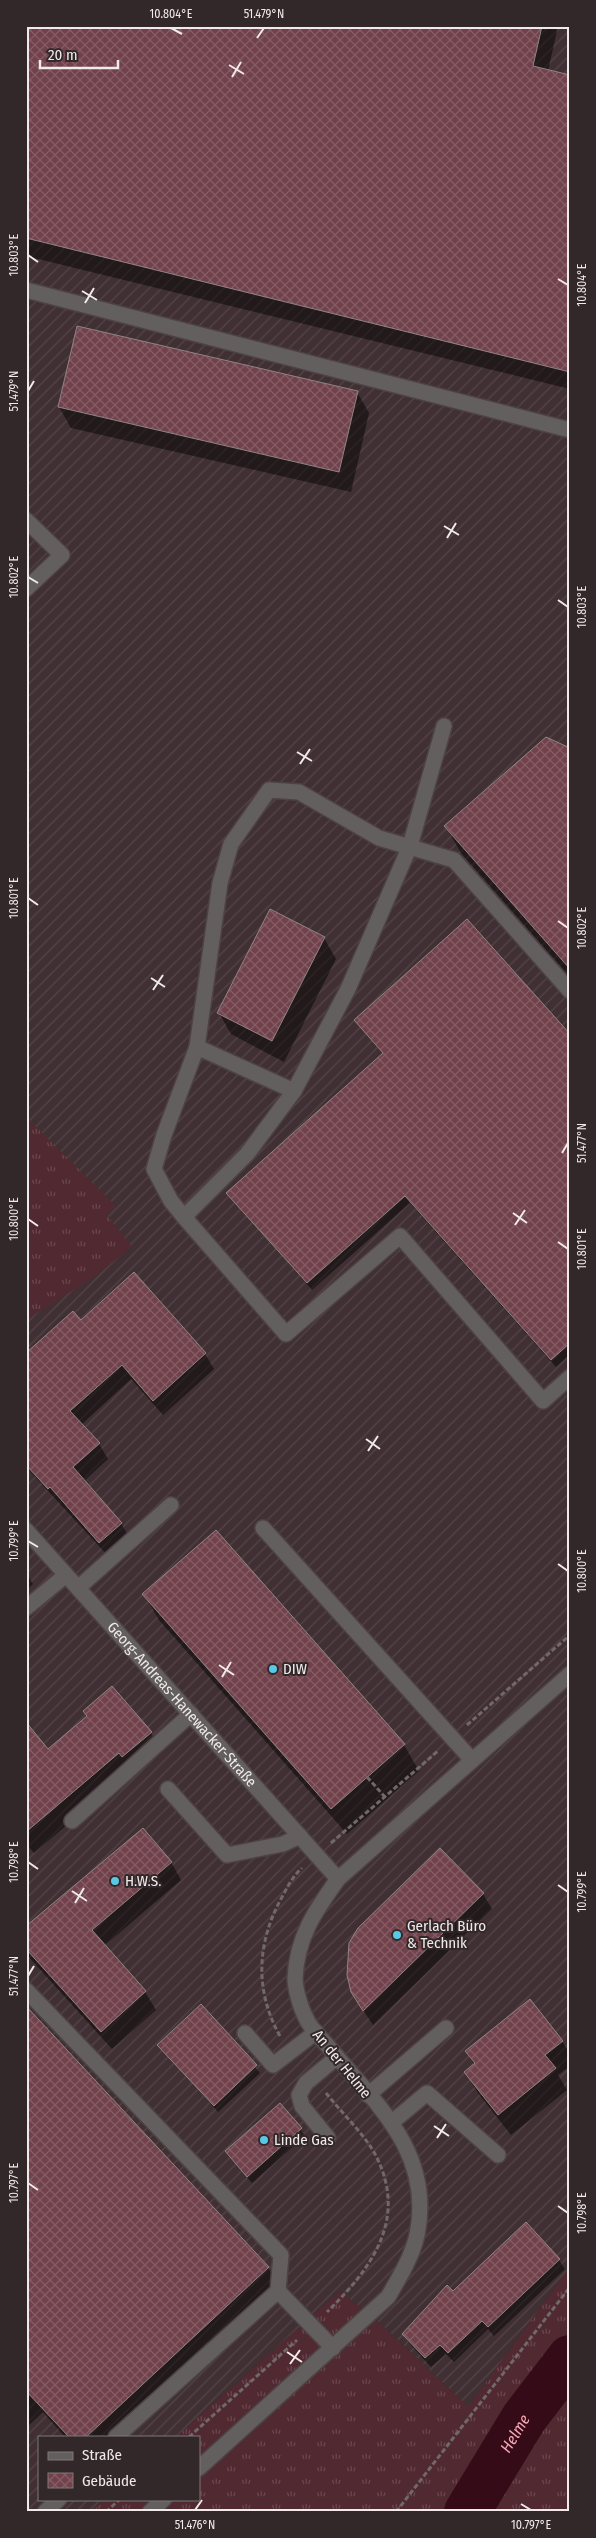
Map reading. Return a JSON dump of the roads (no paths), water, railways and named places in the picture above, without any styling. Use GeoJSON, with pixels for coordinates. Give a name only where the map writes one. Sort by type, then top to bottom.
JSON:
{"type":"FeatureCollection","features":[{"type":"Feature","properties":{"kind":"street"},"geometry":{"type":"LineString","coordinates":[[26,290],[570,430]]}},
{"type":"Feature","properties":{"kind":"street"},"geometry":{"type":"LineString","coordinates":[[26,520],[62,555],[26,589]]}},
{"type":"Feature","properties":{"kind":"street"},"geometry":{"type":"LineString","coordinates":[[184,1218],[247,1154],[294,1091],[348,989],[410,846],[444,726]]}},
{"type":"Feature","properties":{"kind":"street"},"geometry":{"type":"LineString","coordinates":[[570,991],[454,860],[379,838],[299,792],[269,790],[231,844],[220,884],[197,1047],[164,1135],[154,1168],[171,1201],[184,1218],[286,1334],[400,1236],[543,1401],[570,1377]]}},
{"type":"Feature","properties":{"kind":"street"},"geometry":{"type":"LineString","coordinates":[[197,1047],[294,1091]]}},
{"type":"Feature","properties":{"kind":"street"},"geometry":{"type":"LineString","coordinates":[[78,1588],[171,1505]]}},
{"type":"Feature","properties":{"kind":"street"},"geometry":{"type":"LineString","coordinates":[[263,1528],[472,1760]]}},
{"type":"Feature","properties":{"kind":"street","name":"Georg-Andreas-Hanewacker-Straße"},"geometry":{"type":"LineString","coordinates":[[26,1530],[338,1879]]}},
{"type":"Feature","properties":{"kind":"street"},"geometry":{"type":"LineString","coordinates":[[26,1608],[66,1575]]}},
{"type":"Feature","properties":{"kind":"street","name":"An der Helme"},"geometry":{"type":"LineString","coordinates":[[200,2467],[388,2297],[406,2265],[417,2236],[421,2198],[414,2166],[401,2135],[306,2019],[295,1980],[300,1945],[313,1913],[338,1879],[570,1674]]}},
{"type":"Feature","properties":{"kind":"street"},"geometry":{"type":"LineString","coordinates":[[72,1821],[191,1714]]}},
{"type":"Feature","properties":{"kind":"street"},"geometry":{"type":"LineString","coordinates":[[168,1789],[226,1855],[283,1844],[300,1836]]}},
{"type":"Feature","properties":{"kind":"street"},"geometry":{"type":"LineString","coordinates":[[26,1990],[281,2255],[278,2291],[117,2436]]}},
{"type":"Feature","properties":{"kind":"street"},"geometry":{"type":"LineString","coordinates":[[368,2095],[446,2028]]}},
{"type":"Feature","properties":{"kind":"street"},"geometry":{"type":"LineString","coordinates":[[246,2033],[273,2065],[316,2032]]}},
{"type":"Feature","properties":{"kind":"street"},"geometry":{"type":"LineString","coordinates":[[328,2138],[302,2106],[299,2095],[313,2077],[337,2057]]}},
{"type":"Feature","properties":{"kind":"street"},"geometry":{"type":"LineString","coordinates":[[391,2123],[427,2093],[498,2155]]}},
{"type":"Feature","properties":{"kind":"street"},"geometry":{"type":"LineString","coordinates":[[278,2291],[333,2348]]}},
{"type":"Feature","properties":{"kind":"street"},"geometry":{"type":"LineString","coordinates":[[45,2512],[58,2500]]}},
{"type":"Feature","properties":{"kind":"street"},"geometry":{"type":"LineString","coordinates":[[150,2512],[163,2500]]}},
{"type":"Feature","properties":{"kind":"waterway","name":"Helme"},"geometry":{"type":"LineString","coordinates":[[467,2512],[524,2418],[570,2358]]}},
{"type":"Feature","properties":{"kind":"place","name":"DIW"},"geometry":{"type":"Point","coordinates":[273,1669]}},
{"type":"Feature","properties":{"kind":"place","name":"H.W.S."},"geometry":{"type":"Point","coordinates":[115,1881]}},
{"type":"Feature","properties":{"kind":"place","name":"Gerlach Büro & Technik"},"geometry":{"type":"Point","coordinates":[397,1935]}},
{"type":"Feature","properties":{"kind":"place","name":"Linde Gas"},"geometry":{"type":"Point","coordinates":[264,2140]}}]}
